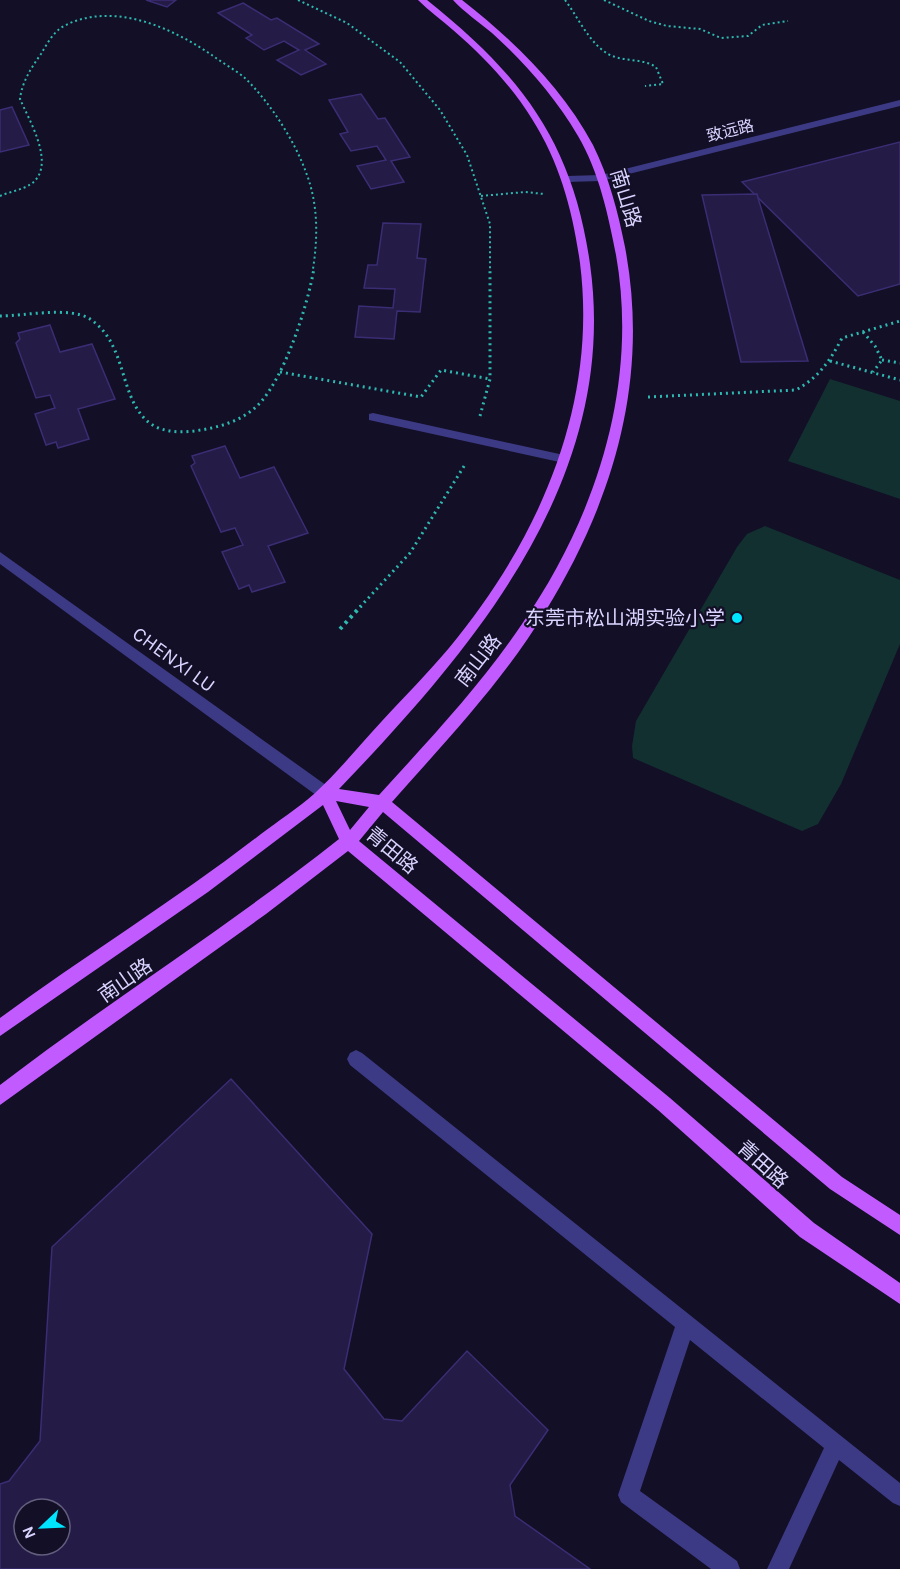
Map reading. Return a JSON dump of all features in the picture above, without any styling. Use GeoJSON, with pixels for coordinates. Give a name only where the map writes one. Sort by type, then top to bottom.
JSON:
{"type":"FeatureCollection","features":[{"type":"Feature","properties":{"kind":"main road","name":"南山路"},"geometry":{"type":"LineString","coordinates":[[0,1028],[220,877],[325,794],[459,646],[509,574],[544,507],[564,459],[585,385],[590,318],[585,250],[573,195],[552,142],[528,104],[494,63],[457,27],[422,0]]}},
{"type":"Feature","properties":{"kind":"main road","name":"南山路"},"geometry":{"type":"LineString","coordinates":[[0,1096],[42,1062],[251,915],[348,842],[500,666],[551,590],[586,519],[611,456],[624,400],[629,319],[621,250],[608,193],[584,138],[558,98],[498,34],[457,0]]}},
{"type":"Feature","properties":{"kind":"main road","name":"青田路"},"geometry":{"type":"LineString","coordinates":[[325,794],[382,802],[836,1183],[900,1226]]}},
{"type":"Feature","properties":{"kind":"main road","name":"青田路"},"geometry":{"type":"LineString","coordinates":[[325,794],[348,842],[664,1104],[807,1230],[900,1294]]}},
{"type":"Feature","properties":{"kind":"street","name":"致远路"},"geometry":{"type":"LineString","coordinates":[[567,179],[601,178],[900,103]]}},
{"type":"Feature","properties":{"kind":"street"},"geometry":{"type":"LineString","coordinates":[[373,417],[564,459]]}},
{"type":"Feature","properties":{"kind":"street","name":"CHENXI LU"},"geometry":{"type":"LineString","coordinates":[[0,557],[325,794]]}},
{"type":"Feature","properties":{"kind":"street"},"geometry":{"type":"LineString","coordinates":[[356,1059],[900,1496]]}},
{"type":"Feature","properties":{"kind":"street"},"geometry":{"type":"LineString","coordinates":[[686,1323],[628,1495],[729,1569]]}},
{"type":"Feature","properties":{"kind":"street"},"geometry":{"type":"LineString","coordinates":[[778,1569],[836,1444]]}},
{"type":"Feature","properties":{"kind":"path"},"geometry":{"type":"LineString","coordinates":[[298,0],[347,23],[400,62],[440,110],[467,155],[490,224],[490,379],[467,462],[410,553],[340,629]]}},
{"type":"Feature","properties":{"kind":"path"},"geometry":{"type":"LineString","coordinates":[[566,0],[598,44],[610,55],[650,63],[662,75],[663,84],[645,86]]}},
{"type":"Feature","properties":{"kind":"path"},"geometry":{"type":"LineString","coordinates":[[604,0],[649,21],[667,26],[700,29],[721,38],[748,36],[762,26],[788,21]]}},
{"type":"Feature","properties":{"kind":"path"},"geometry":{"type":"LineString","coordinates":[[0,196],[31,184],[42,172],[41,147],[20,99],[21,90],[31,68],[52,38],[64,26],[99,14],[117,14],[148,20],[186,36],[248,82],[290,143],[307,175],[317,222],[317,254],[297,327],[280,372],[262,403],[236,421],[182,433],[166,431],[143,418],[135,404],[114,347],[105,333],[88,317],[64,314],[0,316]]}},
{"type":"Feature","properties":{"kind":"path"},"geometry":{"type":"LineString","coordinates":[[624,400],[665,394],[796,390],[814,380],[830,361],[842,338],[900,321]]}},
{"type":"Feature","properties":{"kind":"path"},"geometry":{"type":"LineString","coordinates":[[863,332],[875,346],[882,360]]}},
{"type":"Feature","properties":{"kind":"path"},"geometry":{"type":"LineString","coordinates":[[882,360],[900,363]]}},
{"type":"Feature","properties":{"kind":"path"},"geometry":{"type":"LineString","coordinates":[[873,372],[882,360]]}},
{"type":"Feature","properties":{"kind":"path"},"geometry":{"type":"LineString","coordinates":[[830,361],[900,380]]}},
{"type":"Feature","properties":{"kind":"path"},"geometry":{"type":"LineString","coordinates":[[280,372],[421,397],[441,370],[490,379]]}},
{"type":"Feature","properties":{"kind":"green space"},"geometry":{"type":"Polygon","coordinates":[[[830,379],[900,401],[900,499],[788,461],[830,379]]]}},
{"type":"Feature","properties":{"kind":"green space"},"geometry":{"type":"Polygon","coordinates":[[[765,526],[900,580],[900,644],[841,784],[818,824],[802,831],[633,758],[632,746],[636,721],[737,547],[747,534],[765,526]]]}},
{"type":"Feature","properties":{"kind":"building"},"geometry":{"type":"Polygon","coordinates":[[[146,0],[176,0],[167,7],[146,0]]]}},
{"type":"Feature","properties":{"kind":"building"},"geometry":{"type":"Polygon","coordinates":[[[243,3],[271,20],[277,18],[319,44],[305,50],[326,64],[301,75],[277,60],[299,50],[284,41],[264,50],[246,38],[252,35],[218,13],[243,3]]]}},
{"type":"Feature","properties":{"kind":"building"},"geometry":{"type":"Polygon","coordinates":[[[361,94],[378,119],[385,118],[410,157],[391,161],[404,182],[371,189],[357,166],[386,160],[377,146],[351,151],[340,134],[348,132],[329,100],[361,94]]]}},
{"type":"Feature","properties":{"kind":"building"},"geometry":{"type":"Polygon","coordinates":[[[12,107],[29,145],[0,152],[0,110],[12,107]]]}},
{"type":"Feature","properties":{"kind":"building"},"geometry":{"type":"Polygon","coordinates":[[[900,142],[900,284],[858,296],[742,182],[900,142]]]}},
{"type":"Feature","properties":{"kind":"building"},"geometry":{"type":"Polygon","coordinates":[[[757,194],[808,361],[741,362],[702,195],[757,194]]]}},
{"type":"Feature","properties":{"kind":"building"},"geometry":{"type":"Polygon","coordinates":[[[383,223],[421,224],[417,258],[426,259],[420,312],[397,311],[394,339],[355,337],[359,306],[393,308],[395,289],[364,288],[368,265],[377,265],[383,223]]]}},
{"type":"Feature","properties":{"kind":"building"},"geometry":{"type":"Polygon","coordinates":[[[50,325],[60,352],[92,344],[115,399],[78,409],[89,439],[58,448],[56,442],[46,445],[35,414],[55,408],[50,395],[36,398],[16,343],[20,339],[18,333],[50,325]]]}},
{"type":"Feature","properties":{"kind":"building"},"geometry":{"type":"Polygon","coordinates":[[[225,446],[240,478],[274,467],[308,533],[268,546],[285,582],[252,592],[249,585],[239,589],[222,552],[243,545],[235,528],[221,532],[191,466],[195,463],[192,456],[225,446]]]}},
{"type":"Feature","properties":{"kind":"building"},"geometry":{"type":"Polygon","coordinates":[[[231,1079],[372,1234],[344,1369],[384,1419],[402,1421],[467,1351],[548,1430],[510,1485],[515,1516],[590,1569],[0,1569],[0,1484],[9,1481],[40,1441],[52,1247],[231,1079]]]}},
{"type":"Feature","properties":{"kind":"place","name":"东莞市松山湖实验小学"},"geometry":{"type":"Point","coordinates":[737,618]}}]}
